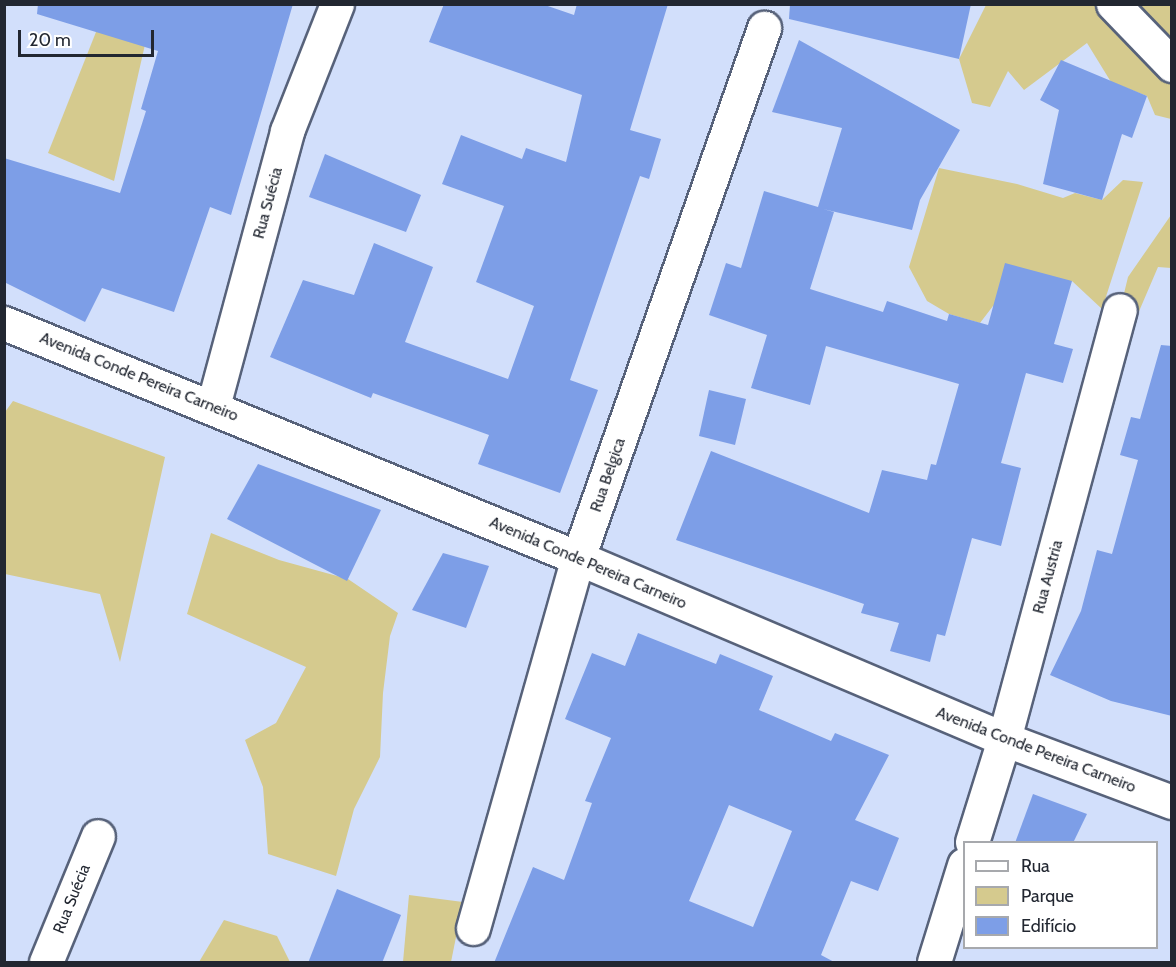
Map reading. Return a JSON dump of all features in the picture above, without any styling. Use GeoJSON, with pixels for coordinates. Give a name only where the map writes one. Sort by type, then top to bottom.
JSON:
{"type":"FeatureCollection","features":[{"type":"Feature","properties":{"kind":"street","name":"Rua Suécia"},"geometry":{"type":"LineString","coordinates":[[213,406],[287,131],[337,4]]}},
{"type":"Feature","properties":{"kind":"street"},"geometry":{"type":"LineString","coordinates":[[1113,4],[1172,65]]}},
{"type":"Feature","properties":{"kind":"street","name":"Rua Belgica"},"geometry":{"type":"LineString","coordinates":[[472,928],[579,558],[764,28]]}},
{"type":"Feature","properties":{"kind":"street","name":"Rua Austria"},"geometry":{"type":"LineString","coordinates":[[973,841],[1004,740],[1120,309]]}},
{"type":"Feature","properties":{"kind":"street","name":"Avenida Conde Pereira Carneiro"},"geometry":{"type":"LineString","coordinates":[[4,322],[579,558],[1004,740],[1172,802]]}},
{"type":"Feature","properties":{"kind":"street","name":"Rua Suécia"},"geometry":{"type":"LineString","coordinates":[[46,963],[98,836]]}},
{"type":"Feature","properties":{"kind":"street"},"geometry":{"type":"LineString","coordinates":[[933,963],[963,868]]}},
{"type":"Feature","properties":{"kind":"green space"},"geometry":{"type":"Polygon","coordinates":[[[154,5],[114,181],[48,153],[96,32],[154,5]]]}},
{"type":"Feature","properties":{"kind":"green space"},"geometry":{"type":"Polygon","coordinates":[[[986,5],[1171,5],[1171,119],[1155,115],[1147,96],[1111,82],[1087,43],[1024,90],[1008,71],[990,107],[972,103],[959,59],[986,5]]]}},
{"type":"Feature","properties":{"kind":"green space"},"geometry":{"type":"Polygon","coordinates":[[[939,168],[1017,184],[1063,198],[1075,193],[1102,200],[1123,180],[1143,182],[1102,309],[1072,281],[993,306],[980,323],[949,314],[927,301],[909,267],[939,168]]]}},
{"type":"Feature","properties":{"kind":"green space"},"geometry":{"type":"Polygon","coordinates":[[[1171,215],[1171,268],[1158,267],[1137,316],[1120,310],[1128,277],[1171,215]]]}},
{"type":"Feature","properties":{"kind":"green space"},"geometry":{"type":"Polygon","coordinates":[[[13,401],[165,457],[120,662],[100,594],[5,574],[5,412],[13,401]]]}},
{"type":"Feature","properties":{"kind":"green space"},"geometry":{"type":"Polygon","coordinates":[[[211,533],[279,560],[348,579],[398,613],[390,636],[383,693],[380,757],[354,809],[336,876],[268,854],[263,787],[245,740],[276,723],[306,667],[187,614],[211,533]]]}},
{"type":"Feature","properties":{"kind":"green space"},"geometry":{"type":"Polygon","coordinates":[[[409,895],[463,902],[451,962],[403,962],[409,895]]]}},
{"type":"Feature","properties":{"kind":"green space"},"geometry":{"type":"Polygon","coordinates":[[[224,920],[277,936],[290,962],[199,962],[224,920]]]}},
{"type":"Feature","properties":{"kind":"building"},"geometry":{"type":"Polygon","coordinates":[[[38,4],[293,4],[231,215],[210,207],[174,312],[102,288],[85,322],[4,282],[4,158],[120,193],[146,111],[141,109],[158,51],[37,14],[38,4]]]}},
{"type":"Feature","properties":{"kind":"building"},"geometry":{"type":"Polygon","coordinates":[[[444,4],[542,4],[574,15],[577,4],[668,4],[630,130],[661,139],[649,179],[640,176],[570,380],[598,390],[560,493],[478,464],[489,435],[373,393],[371,398],[270,357],[303,280],[354,295],[374,243],[433,267],[405,342],[508,379],[534,306],[476,282],[504,206],[442,184],[461,135],[522,159],[526,148],[566,162],[582,95],[429,42],[444,4]]]}},
{"type":"Feature","properties":{"kind":"building"},"geometry":{"type":"Polygon","coordinates":[[[790,4],[971,4],[959,59],[789,19],[790,4]]]}},
{"type":"Feature","properties":{"kind":"building"},"geometry":{"type":"Polygon","coordinates":[[[799,40],[960,130],[920,200],[912,230],[823,209],[834,212],[810,289],[883,312],[887,301],[947,321],[949,314],[988,325],[1005,263],[1072,281],[1054,344],[1073,349],[1063,383],[1026,373],[1001,463],[1021,468],[1001,546],[972,538],[945,636],[937,634],[930,662],[890,651],[899,623],[861,613],[864,604],[676,540],[711,451],[869,513],[882,470],[927,480],[931,464],[936,465],[959,384],[826,346],[810,405],[751,388],[767,335],[709,315],[726,263],[741,268],[764,191],[818,207],[842,128],[772,112],[799,40]]]}},
{"type":"Feature","properties":{"kind":"building"},"geometry":{"type":"Polygon","coordinates":[[[1061,60],[1147,96],[1132,138],[1122,134],[1102,200],[1043,184],[1059,110],[1040,100],[1061,60]]]}},
{"type":"Feature","properties":{"kind":"building"},"geometry":{"type":"Polygon","coordinates":[[[325,154],[421,195],[406,232],[309,197],[325,154]]]}},
{"type":"Feature","properties":{"kind":"building"},"geometry":{"type":"Polygon","coordinates":[[[1161,345],[1172,346],[1172,716],[1111,701],[1050,675],[1081,611],[1097,550],[1112,554],[1138,460],[1120,455],[1131,417],[1140,419],[1161,345]]]}},
{"type":"Feature","properties":{"kind":"building"},"geometry":{"type":"Polygon","coordinates":[[[709,390],[746,399],[735,445],[699,436],[709,390]]]}},
{"type":"Feature","properties":{"kind":"building"},"geometry":{"type":"Polygon","coordinates":[[[258,464],[381,510],[347,581],[227,519],[258,464]]]}},
{"type":"Feature","properties":{"kind":"building"},"geometry":{"type":"Polygon","coordinates":[[[443,553],[489,566],[466,628],[412,610],[443,553]]]}},
{"type":"Feature","properties":{"kind":"building"},"geometry":{"type":"Polygon","coordinates":[[[638,633],[716,664],[720,654],[773,676],[759,710],[831,741],[835,733],[889,755],[855,820],[899,838],[878,891],[851,881],[821,955],[836,963],[494,963],[533,867],[564,880],[592,803],[585,801],[611,738],[565,719],[592,653],[625,666],[638,633]],[[729,805],[689,901],[753,927],[792,831],[729,805]]]}},
{"type":"Feature","properties":{"kind":"building"},"geometry":{"type":"Polygon","coordinates":[[[1033,794],[1087,814],[1074,841],[1016,841],[1033,794]]]}},
{"type":"Feature","properties":{"kind":"building"},"geometry":{"type":"Polygon","coordinates":[[[337,889],[401,915],[382,963],[308,963],[337,889]]]}}]}
